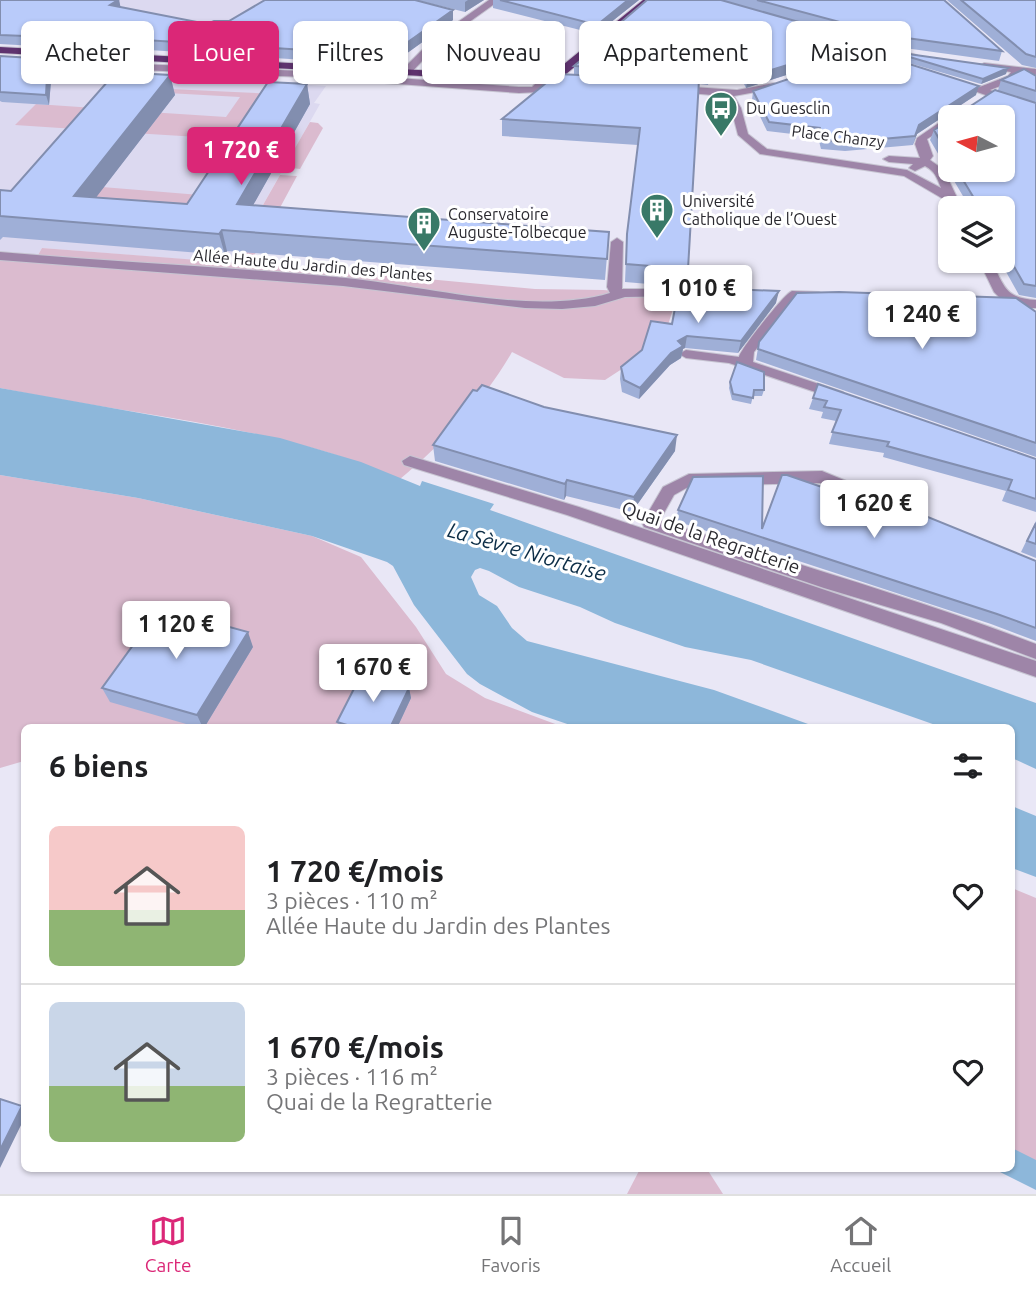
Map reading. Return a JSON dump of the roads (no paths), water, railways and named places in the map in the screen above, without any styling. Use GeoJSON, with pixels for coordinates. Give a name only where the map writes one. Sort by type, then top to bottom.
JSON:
{"type":"FeatureCollection","features":[{"type":"Feature","properties":{"kind":"main road"},"geometry":{"type":"LineString","coordinates":[[565,70],[649,0]]}},
{"type":"Feature","properties":{"kind":"main road"},"geometry":{"type":"LineString","coordinates":[[1,53],[154,57],[293,66]]}},
{"type":"Feature","properties":{"kind":"street"},"geometry":{"type":"LineString","coordinates":[[408,70],[464,17],[495,0]]}},
{"type":"Feature","properties":{"kind":"street"},"geometry":{"type":"LineString","coordinates":[[996,52],[1036,85]]}},
{"type":"Feature","properties":{"kind":"street"},"geometry":{"type":"LineString","coordinates":[[1,53],[422,84]]}},
{"type":"Feature","properties":{"kind":"street"},"geometry":{"type":"LineString","coordinates":[[911,58],[930,59]]}},
{"type":"Feature","properties":{"kind":"street"},"geometry":{"type":"LineString","coordinates":[[966,64],[1036,72]]}},
{"type":"Feature","properties":{"kind":"street"},"geometry":{"type":"LineString","coordinates":[[1017,70],[1012,78],[980,92],[1036,110]]}},
{"type":"Feature","properties":{"kind":"street"},"geometry":{"type":"LineString","coordinates":[[565,80],[579,84],[565,84]]}},
{"type":"Feature","properties":{"kind":"street"},"geometry":{"type":"LineString","coordinates":[[672,88],[728,95],[757,92],[781,83]]}},
{"type":"Feature","properties":{"kind":"street"},"geometry":{"type":"LineString","coordinates":[[423,84],[519,90],[536,90],[538,84]]}},
{"type":"Feature","properties":{"kind":"street"},"geometry":{"type":"LineString","coordinates":[[728,95],[736,108],[743,135],[749,141]]}},
{"type":"Feature","properties":{"kind":"street"},"geometry":{"type":"LineString","coordinates":[[907,173],[924,162],[926,156],[921,144],[922,138],[938,128]]}},
{"type":"Feature","properties":{"kind":"street","name":"Place Chanzy"},"geometry":{"type":"LineString","coordinates":[[749,141],[814,153],[924,162],[940,171],[948,196]]}},
{"type":"Feature","properties":{"kind":"street","name":"Place Chanzy"},"geometry":{"type":"LineString","coordinates":[[749,141],[757,149],[773,154],[907,173],[946,196]]}},
{"type":"Feature","properties":{"kind":"street"},"geometry":{"type":"LineString","coordinates":[[617,242],[614,287],[621,295]]}},
{"type":"Feature","properties":{"kind":"street","name":"Allée Haute du Jardin des Plantes"},"geometry":{"type":"LineString","coordinates":[[0,256],[346,282],[500,301],[577,304],[621,295],[675,293]]}},
{"type":"Feature","properties":{"kind":"street"},"geometry":{"type":"LineString","coordinates":[[991,273],[1001,292],[1036,320]]}},
{"type":"Feature","properties":{"kind":"street"},"geometry":{"type":"LineString","coordinates":[[746,364],[747,351],[758,343],[782,304],[792,295],[831,296]]}},
{"type":"Feature","properties":{"kind":"street"},"geometry":{"type":"LineString","coordinates":[[989,302],[1036,304]]}},
{"type":"Feature","properties":{"kind":"street"},"geometry":{"type":"LineString","coordinates":[[686,354],[731,359],[857,402]]}},
{"type":"Feature","properties":{"kind":"street","name":"Quai de la Regratterie"},"geometry":{"type":"LineString","coordinates":[[410,461],[573,511],[1036,669]]}},
{"type":"Feature","properties":{"kind":"street","name":"Quai de la Regratterie"},"geometry":{"type":"LineString","coordinates":[[889,505],[822,477],[689,480],[677,483],[662,494],[650,523],[830,583],[945,617],[1036,652]]}},
{"type":"Feature","properties":{"kind":"water","name":"La Sèvre Niortaise"},"geometry":{"type":"Polygon","coordinates":[[[0,388],[280,438],[361,462],[420,486],[422,481],[494,504],[490,510],[1036,703],[1036,769],[1015,759],[1015,724],[933,724],[751,660],[685,647],[519,587],[489,571],[480,568],[475,570],[471,577],[479,595],[497,606],[512,628],[527,641],[714,690],[808,724],[567,724],[532,712],[467,674],[414,605],[393,566],[387,562],[312,536],[138,498],[0,475],[0,388]]]}},
{"type":"Feature","properties":{"kind":"water"},"geometry":{"type":"Polygon","coordinates":[[[1015,807],[1036,816],[1036,877],[1015,869],[1015,807]]]}},
{"type":"Feature","properties":{"kind":"water"},"geometry":{"type":"Polygon","coordinates":[[[1015,1150],[1036,1160],[1036,1190],[1000,1172],[1015,1172],[1015,1150]]]}},
{"type":"Feature","properties":{"kind":"place","name":"Du Guesclin"},"geometry":{"type":"Point","coordinates":[721,138]}},
{"type":"Feature","properties":{"kind":"place","name":"Université Catholique de l’Ouest"},"geometry":{"type":"Point","coordinates":[657,240]}},
{"type":"Feature","properties":{"kind":"place","name":"Conservatoire Auguste-Tolbecque"},"geometry":{"type":"Point","coordinates":[424,253]}}]}
